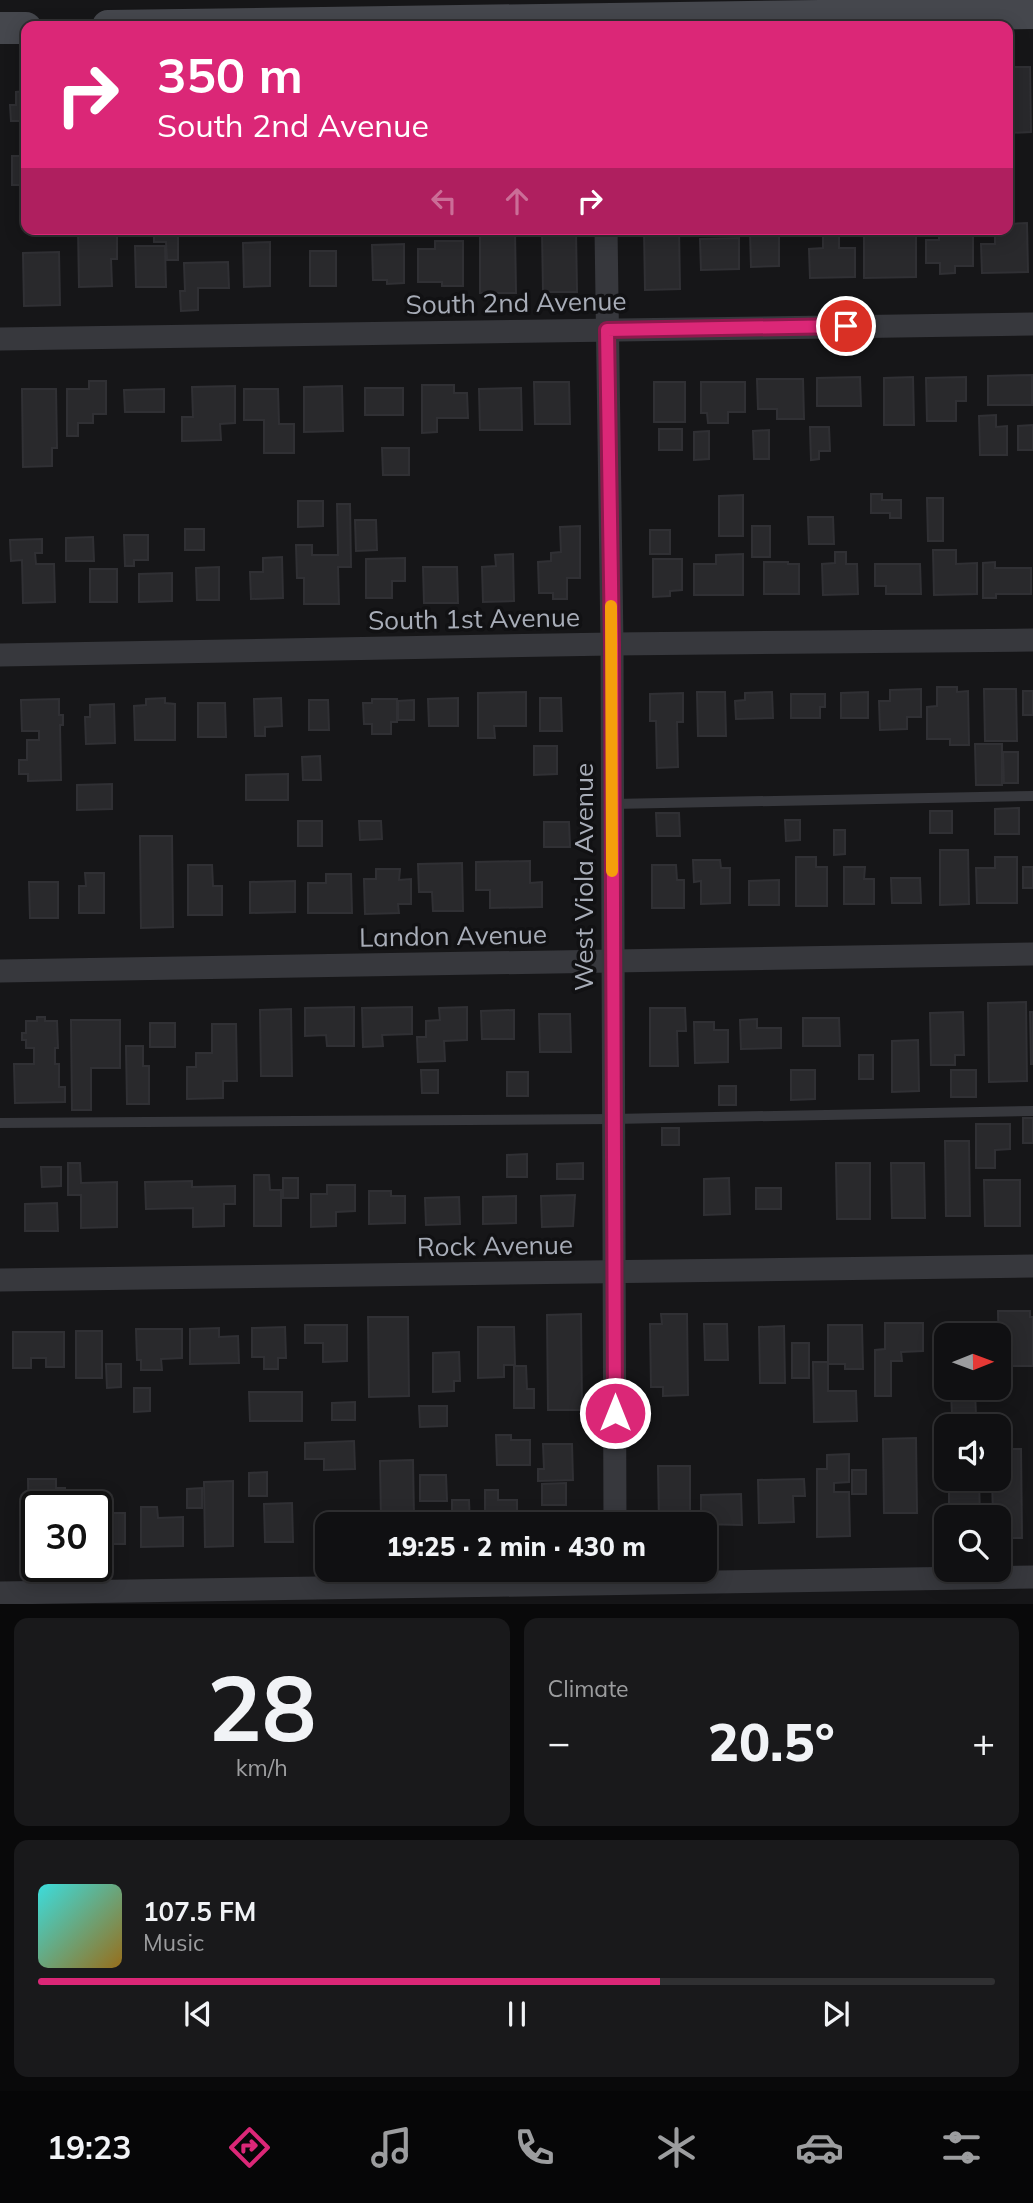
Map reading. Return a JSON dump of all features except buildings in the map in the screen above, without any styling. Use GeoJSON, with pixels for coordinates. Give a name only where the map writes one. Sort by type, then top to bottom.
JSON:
{"type":"FeatureCollection","features":[{"type":"Feature","properties":{"kind":"street"},"geometry":{"type":"LineString","coordinates":[[330,21],[596,15],[1033,13]]}},
{"type":"Feature","properties":{"kind":"street"},"geometry":{"type":"LineString","coordinates":[[0,28],[21,27]]}},
{"type":"Feature","properties":{"kind":"street","name":"West Viola Avenue"},"geometry":{"type":"LineString","coordinates":[[606,235],[612,644],[615,1512]]}},
{"type":"Feature","properties":{"kind":"street","name":"South 2nd Avenue"},"geometry":{"type":"LineString","coordinates":[[0,339],[1033,324]]}},
{"type":"Feature","properties":{"kind":"street","name":"South 1st Avenue"},"geometry":{"type":"LineString","coordinates":[[0,656],[612,644],[1033,640]]}},
{"type":"Feature","properties":{"kind":"street","name":"Landon Avenue"},"geometry":{"type":"LineString","coordinates":[[0,971],[1033,954]]}},
{"type":"Feature","properties":{"kind":"street","name":"Rock Avenue"},"geometry":{"type":"LineString","coordinates":[[0,1280],[1033,1266]]}},
{"type":"Feature","properties":{"kind":"street"},"geometry":{"type":"LineString","coordinates":[[0,1593],[1033,1577]]}},
{"type":"Feature","properties":{"kind":"lane"},"geometry":{"type":"LineString","coordinates":[[612,804],[1033,796]]}},
{"type":"Feature","properties":{"kind":"lane"},"geometry":{"type":"LineString","coordinates":[[0,1123],[613,1119],[1033,1111]]}},
{"type":"Feature","properties":{"kind":"slow traffic"},"geometry":{"type":"LineString","coordinates":[[611,606],[612,871]]}},
{"type":"Feature","properties":{"kind":"route"},"geometry":{"type":"LineString","coordinates":[[615,1413],[612,644],[607,330],[846,326]]}}]}
